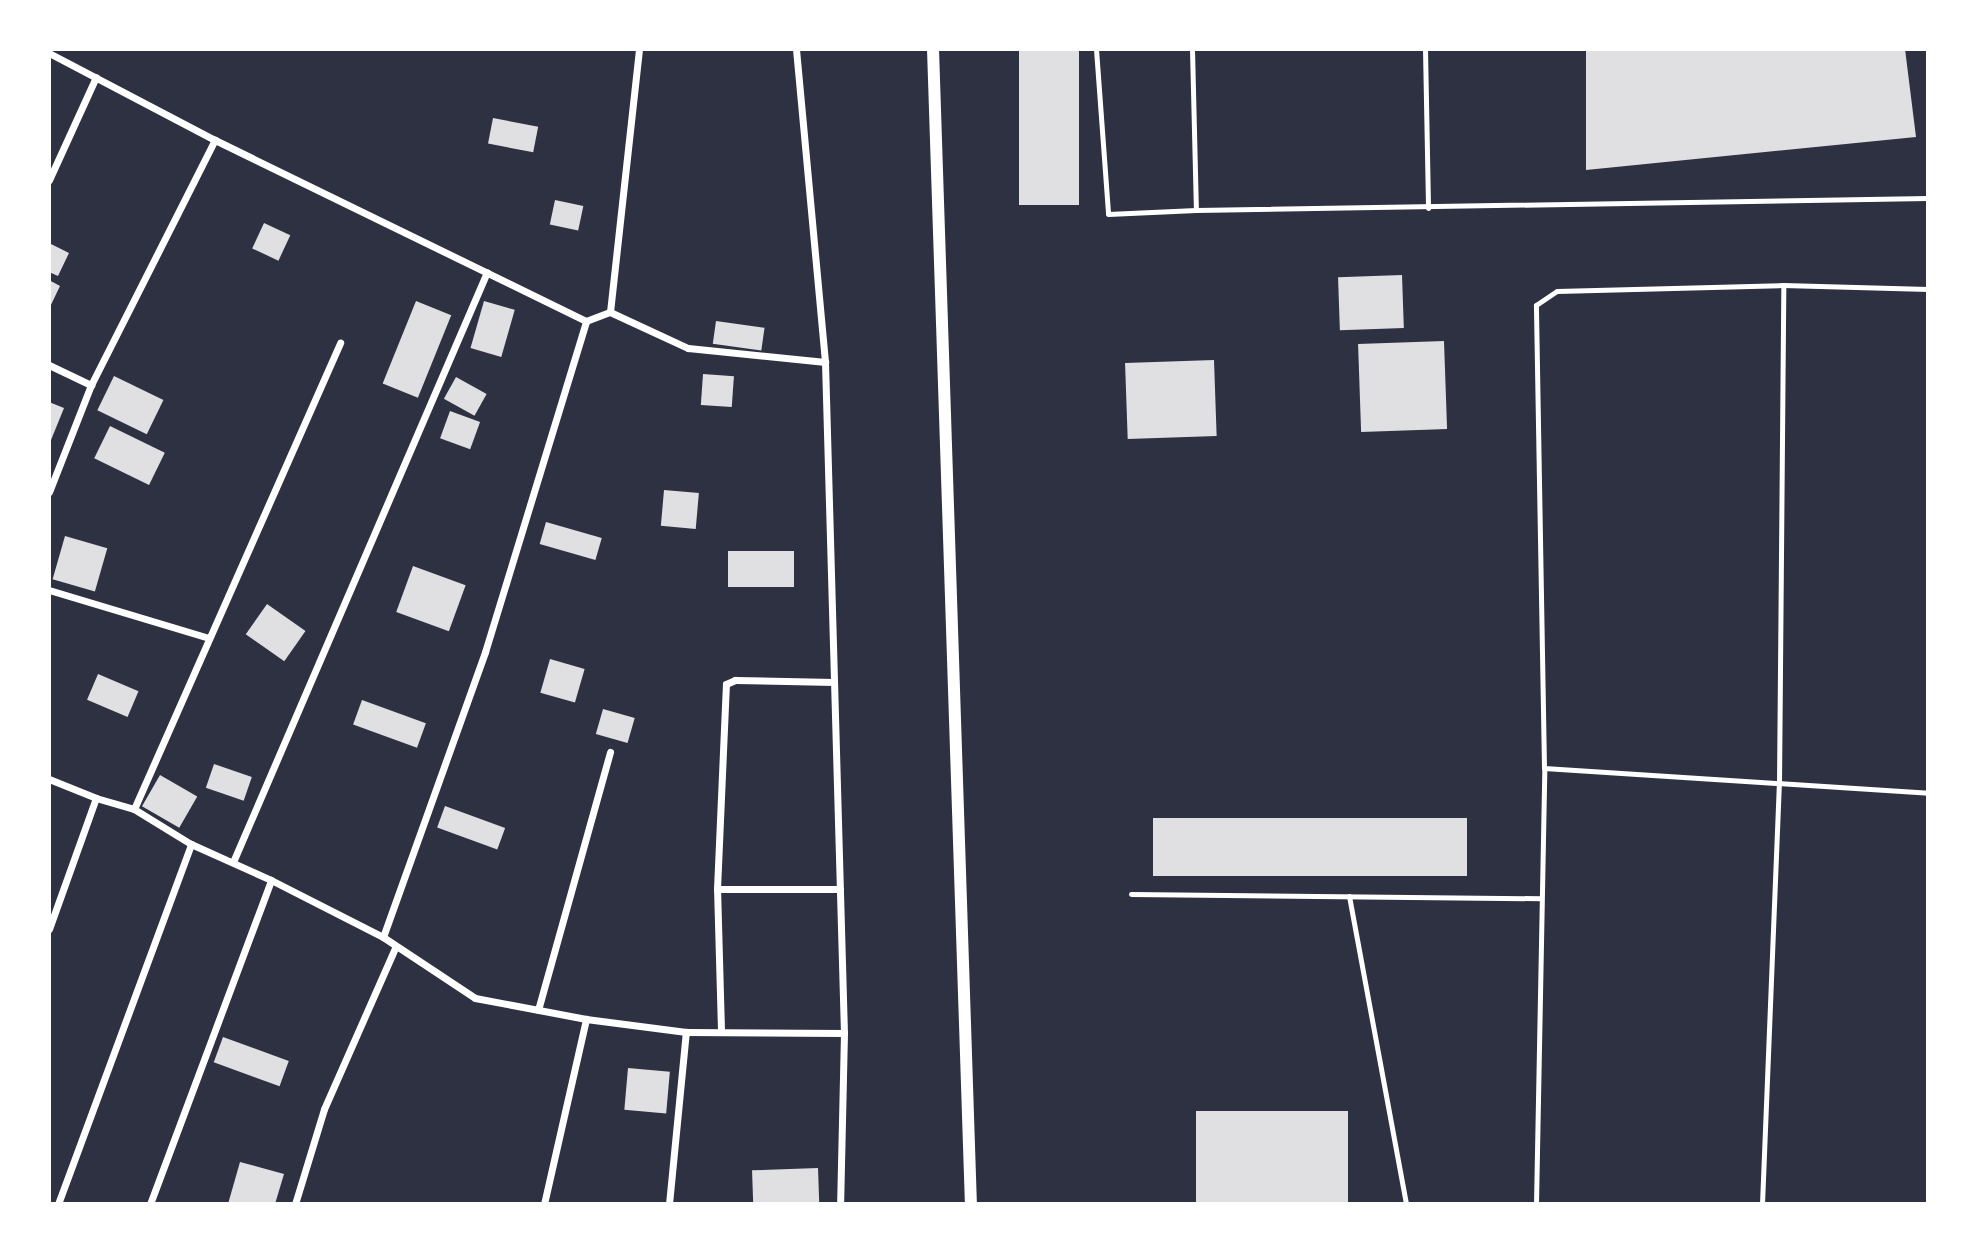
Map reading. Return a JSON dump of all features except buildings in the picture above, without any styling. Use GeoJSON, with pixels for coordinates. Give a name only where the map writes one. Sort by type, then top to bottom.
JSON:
{"type":"FeatureCollection","features":[{"type":"Feature","properties":{"kind":"street"},"geometry":{"type":"LineString","coordinates":[[610,312],[639,49]]}},
{"type":"Feature","properties":{"kind":"street"},"geometry":{"type":"LineString","coordinates":[[796,49],[825,362],[844,1033],[840,1204]]}},
{"type":"Feature","properties":{"kind":"street"},"geometry":{"type":"LineString","coordinates":[[933,49],[971,1204]]}},
{"type":"Feature","properties":{"kind":"street"},"geometry":{"type":"LineString","coordinates":[[49,53],[215,140],[586,321],[610,312],[688,348],[825,362]]}},
{"type":"Feature","properties":{"kind":"street"},"geometry":{"type":"LineString","coordinates":[[49,180],[96,77]]}},
{"type":"Feature","properties":{"kind":"street"},"geometry":{"type":"LineString","coordinates":[[49,492],[53,469],[91,385],[215,140]]}},
{"type":"Feature","properties":{"kind":"street"},"geometry":{"type":"LineString","coordinates":[[233,862],[487,272]]}},
{"type":"Feature","properties":{"kind":"street"},"geometry":{"type":"LineString","coordinates":[[383,937],[485,652],[586,321]]}},
{"type":"Feature","properties":{"kind":"street"},"geometry":{"type":"LineString","coordinates":[[134,809],[340,344]]}},
{"type":"Feature","properties":{"kind":"street"},"geometry":{"type":"LineString","coordinates":[[49,365],[91,385]]}},
{"type":"Feature","properties":{"kind":"street"},"geometry":{"type":"LineString","coordinates":[[49,590],[209,638]]}},
{"type":"Feature","properties":{"kind":"street"},"geometry":{"type":"LineString","coordinates":[[721,1030],[717,889],[726,684],[735,680],[834,682]]}},
{"type":"Feature","properties":{"kind":"street"},"geometry":{"type":"LineString","coordinates":[[538,1010],[610,752]]}},
{"type":"Feature","properties":{"kind":"street"},"geometry":{"type":"LineString","coordinates":[[49,779],[96,798],[134,809],[191,844],[271,880],[383,937],[395,948],[475,998],[586,1019],[686,1032],[721,1030],[844,1033]]}},
{"type":"Feature","properties":{"kind":"street"},"geometry":{"type":"LineString","coordinates":[[49,929],[96,798]]}},
{"type":"Feature","properties":{"kind":"street"},"geometry":{"type":"LineString","coordinates":[[58,1204],[191,844]]}},
{"type":"Feature","properties":{"kind":"street"},"geometry":{"type":"LineString","coordinates":[[150,1204],[271,880]]}},
{"type":"Feature","properties":{"kind":"street"},"geometry":{"type":"LineString","coordinates":[[717,889],[840,889]]}},
{"type":"Feature","properties":{"kind":"street"},"geometry":{"type":"LineString","coordinates":[[295,1204],[324,1109],[395,948]]}},
{"type":"Feature","properties":{"kind":"street"},"geometry":{"type":"LineString","coordinates":[[544,1204],[586,1019]]}},
{"type":"Feature","properties":{"kind":"street"},"geometry":{"type":"LineString","coordinates":[[669,1204],[686,1032]]}},
{"type":"Feature","properties":{"kind":"lane"},"geometry":{"type":"LineString","coordinates":[[1096,49],[1108,214],[1196,210],[1928,198]]}},
{"type":"Feature","properties":{"kind":"lane"},"geometry":{"type":"LineString","coordinates":[[1192,49],[1196,210]]}},
{"type":"Feature","properties":{"kind":"lane"},"geometry":{"type":"LineString","coordinates":[[1425,49],[1428,208]]}},
{"type":"Feature","properties":{"kind":"lane"},"geometry":{"type":"LineString","coordinates":[[1762,1204],[1779,785],[1783,285]]}},
{"type":"Feature","properties":{"kind":"lane"},"geometry":{"type":"LineString","coordinates":[[1536,1204],[1544,768],[1536,305],[1557,290],[1783,285],[1928,289]]}},
{"type":"Feature","properties":{"kind":"lane"},"geometry":{"type":"LineString","coordinates":[[1544,768],[1928,793]]}},
{"type":"Feature","properties":{"kind":"lane"},"geometry":{"type":"LineString","coordinates":[[1131,894],[1541,898]]}},
{"type":"Feature","properties":{"kind":"lane"},"geometry":{"type":"LineString","coordinates":[[1349,896],[1406,1204]]}}]}
